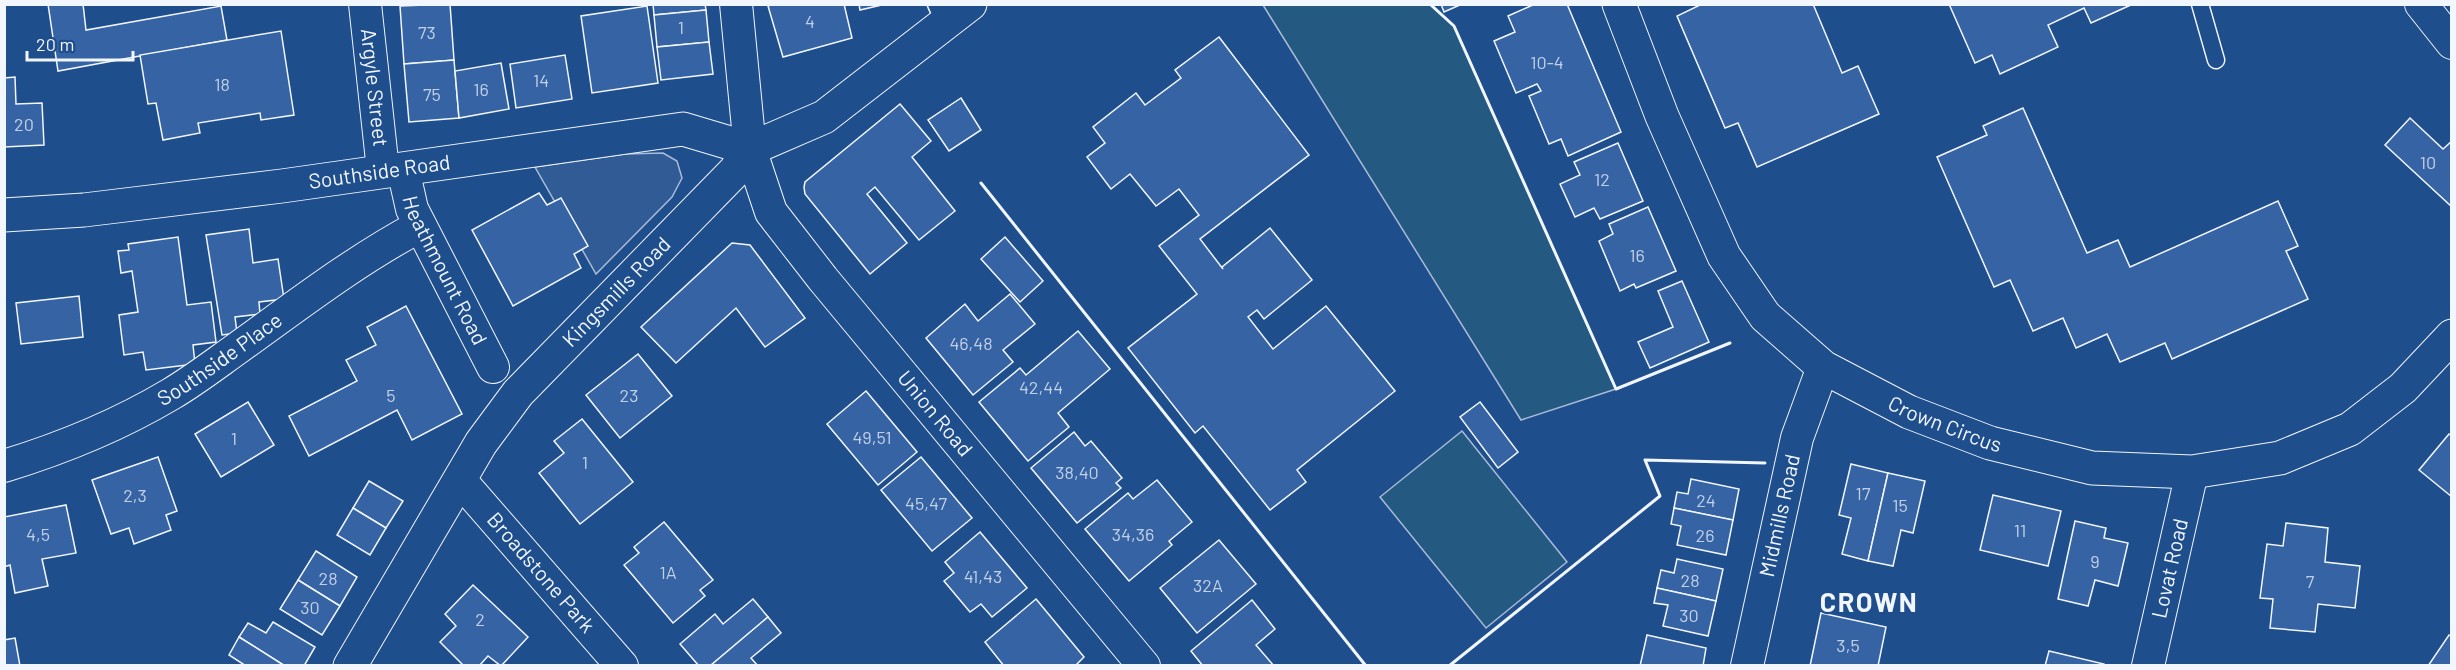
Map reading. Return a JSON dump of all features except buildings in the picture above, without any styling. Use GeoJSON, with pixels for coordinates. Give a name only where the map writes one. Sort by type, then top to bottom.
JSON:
{"type":"FeatureCollection","features":[{"type":"Feature","properties":{"kind":"street","name":"Argyle Street"},"geometry":{"type":"LineString","coordinates":[[365,4],[393,170]]}},
{"type":"Feature","properties":{"kind":"street","name":"Union Road"},"geometry":{"type":"LineString","coordinates":[[736,4],[750,149],[771,212],[823,279],[1144,666]]}},
{"type":"Feature","properties":{"kind":"street","name":"Crown Circus"},"geometry":{"type":"LineString","coordinates":[[1619,4],[1662,116],[1724,256],[1765,316],[1823,367],[1909,412],[1990,443],[2092,468],[2192,472],[2280,458],[2350,429],[2403,388],[2451,336]]}},
{"type":"Feature","properties":{"kind":"street"},"geometry":{"type":"LineString","coordinates":[[2421,4],[2451,43]]}},
{"type":"Feature","properties":{"kind":"street"},"geometry":{"type":"LineString","coordinates":[[750,149],[824,117],[951,11]]}},
{"type":"Feature","properties":{"kind":"street","name":"Southside Road"},"geometry":{"type":"LineString","coordinates":[[4,215],[108,207],[282,186],[683,129],[750,149]]}},
{"type":"Feature","properties":{"kind":"street","name":"Kingsmills Road"},"geometry":{"type":"LineString","coordinates":[[350,666],[481,443],[518,393],[735,171],[750,149]]}},
{"type":"Feature","properties":{"kind":"street","name":"Heathmount Road"},"geometry":{"type":"LineString","coordinates":[[393,170],[494,367]]}},
{"type":"Feature","properties":{"kind":"street","name":"Southside Place"},"geometry":{"type":"LineString","coordinates":[[4,466],[48,453],[111,426],[173,394],[327,284],[392,240],[420,226]]}},
{"type":"Feature","properties":{"kind":"street","name":"Midmills Road"},"geometry":{"type":"LineString","coordinates":[[1747,666],[1797,438],[1823,367]]}},
{"type":"Feature","properties":{"kind":"street","name":"Lovat Road"},"geometry":{"type":"LineString","coordinates":[[2148,666],[2192,472]]}},
{"type":"Feature","properties":{"kind":"street","name":"Broadstone Park"},"geometry":{"type":"LineString","coordinates":[[460,480],[622,666]]}},
{"type":"Feature","properties":{"kind":"lane"},"geometry":{"type":"LineString","coordinates":[[2200,4],[2216,60]]}},
{"type":"Feature","properties":{"kind":"shaded area"},"geometry":{"type":"Polygon","coordinates":[[[1263,5],[1430,5],[1454,26],[1616,389],[1521,420],[1263,5]]]}},
{"type":"Feature","properties":{"kind":"shaded area"},"geometry":{"type":"Polygon","coordinates":[[[663,153],[677,161],[682,178],[672,197],[596,274],[535,167],[625,154],[663,153]]]}},
{"type":"Feature","properties":{"kind":"shaded area"},"geometry":{"type":"Polygon","coordinates":[[[1462,431],[1567,562],[1486,628],[1380,497],[1462,431]]]}},
{"type":"Feature","properties":{"kind":"wall"},"geometry":{"type":"LineString","coordinates":[[1430,4],[1454,26],[1616,389],[1730,343]]}},
{"type":"Feature","properties":{"kind":"wall"},"geometry":{"type":"LineString","coordinates":[[981,183],[1366,666]]}},
{"type":"Feature","properties":{"kind":"wall"},"geometry":{"type":"LineString","coordinates":[[1449,666],[1660,496],[1645,460],[1765,463]]}},
{"type":"Feature","properties":{"kind":"district","name":"CROWN"},"geometry":{"type":"Point","coordinates":[1869,603]}}]}
